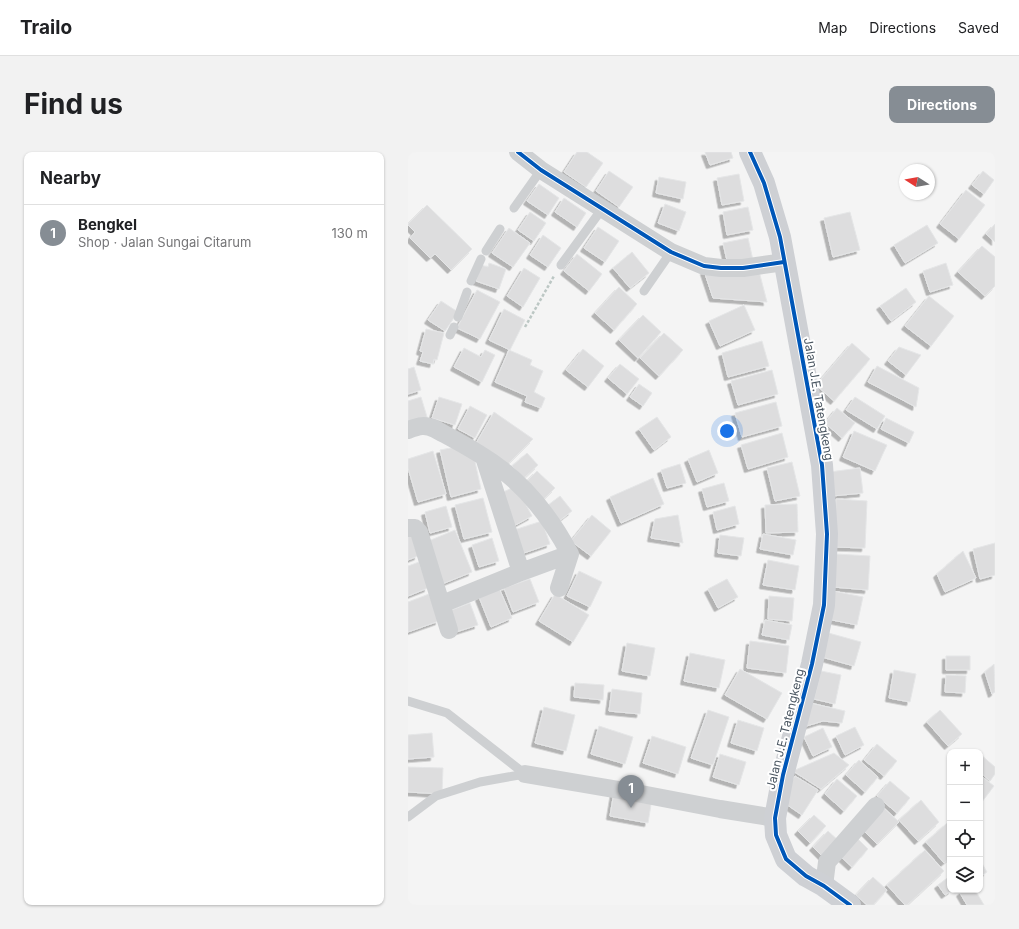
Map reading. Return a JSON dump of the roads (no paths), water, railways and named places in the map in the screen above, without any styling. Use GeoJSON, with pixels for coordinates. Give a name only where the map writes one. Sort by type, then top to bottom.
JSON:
{"type":"FeatureCollection","features":[{"type":"Feature","properties":{"kind":"street"},"geometry":{"type":"LineString","coordinates":[[518,152],[540,170],[671,252],[704,266],[743,268],[784,262]]}},
{"type":"Feature","properties":{"kind":"street","name":"Jalan J.E. Tatengkeng"},"geometry":{"type":"LineString","coordinates":[[750,152],[764,183],[780,237],[822,465],[827,534],[824,605],[812,664],[783,775],[775,818],[776,835],[786,859],[806,876],[824,886],[850,905]]}},
{"type":"Feature","properties":{"kind":"street"},"geometry":{"type":"LineString","coordinates":[[408,430],[420,426],[427,426],[435,429],[484,457],[522,487],[560,535],[570,554],[559,588]]}},
{"type":"Feature","properties":{"kind":"street"},"geometry":{"type":"LineString","coordinates":[[484,457],[521,572]]}},
{"type":"Feature","properties":{"kind":"street"},"geometry":{"type":"LineString","coordinates":[[408,528],[415,528],[419,532],[449,630]]}},
{"type":"Feature","properties":{"kind":"street"},"geometry":{"type":"LineString","coordinates":[[442,604],[570,554]]}},
{"type":"Feature","properties":{"kind":"street"},"geometry":{"type":"LineString","coordinates":[[525,774],[775,818]]}},
{"type":"Feature","properties":{"kind":"street"},"geometry":{"type":"LineString","coordinates":[[824,886],[827,862],[876,806]]}},
{"type":"Feature","properties":{"kind":"lane"},"geometry":{"type":"LineString","coordinates":[[514,208],[540,170]]}},
{"type":"Feature","properties":{"kind":"lane"},"geometry":{"type":"LineString","coordinates":[[561,265],[602,209]]}},
{"type":"Feature","properties":{"kind":"lane"},"geometry":{"type":"LineString","coordinates":[[471,281],[483,255],[500,229]]}},
{"type":"Feature","properties":{"kind":"lane"},"geometry":{"type":"LineString","coordinates":[[644,291],[671,252]]}},
{"type":"Feature","properties":{"kind":"lane"},"geometry":{"type":"LineString","coordinates":[[458,317],[467,292]]}},
{"type":"Feature","properties":{"kind":"lane"},"geometry":{"type":"LineString","coordinates":[[408,700],[447,713],[525,774]]}},
{"type":"Feature","properties":{"kind":"lane"},"geometry":{"type":"LineString","coordinates":[[408,817],[436,796],[480,782],[525,774]]}},
{"type":"Feature","properties":{"kind":"place","name":"Bengkel"},"geometry":{"type":"Point","coordinates":[631,808]}}]}
